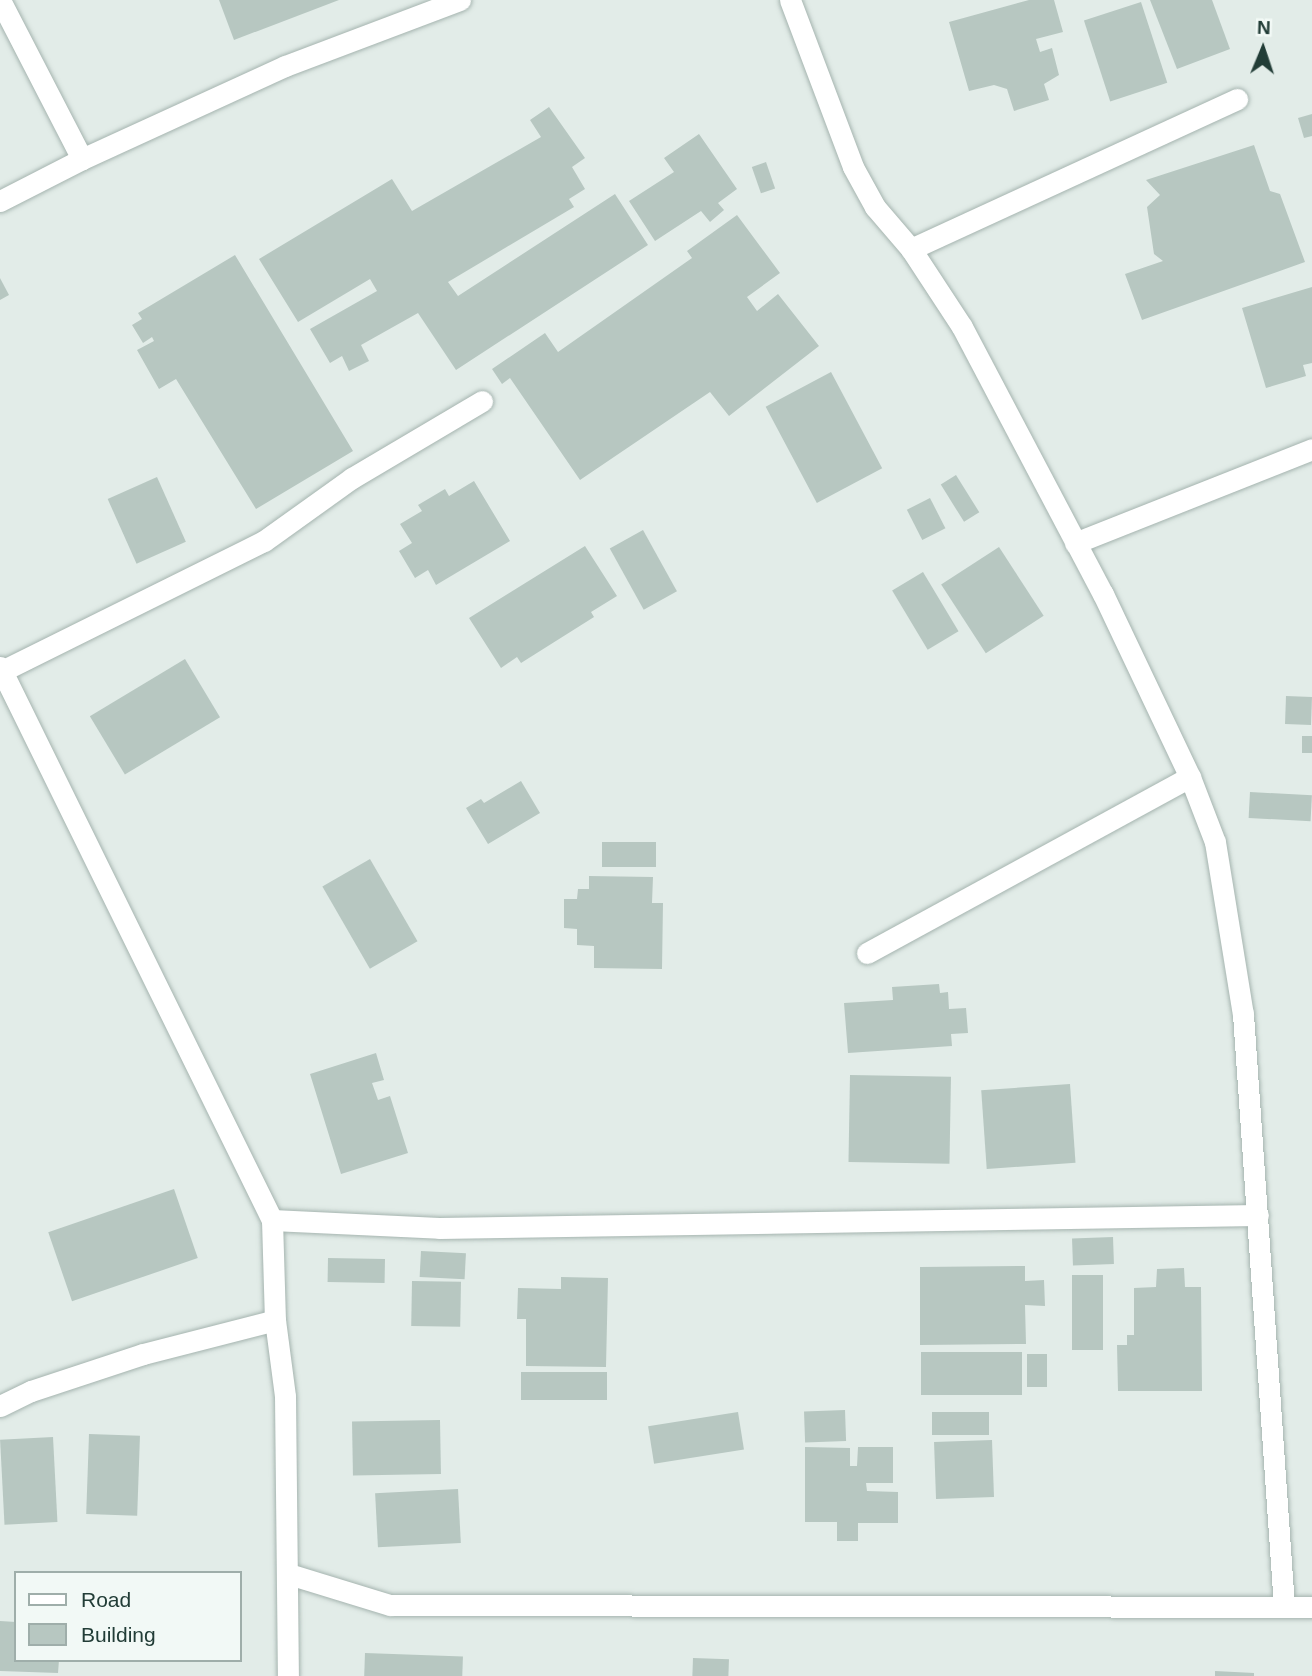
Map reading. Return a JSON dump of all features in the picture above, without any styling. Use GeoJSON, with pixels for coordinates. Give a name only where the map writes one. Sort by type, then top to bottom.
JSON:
{"type":"FeatureCollection","features":[{"type":"Feature","properties":{"kind":"street"},"geometry":{"type":"LineString","coordinates":[[0,0],[82,159]]}},
{"type":"Feature","properties":{"kind":"street"},"geometry":{"type":"LineString","coordinates":[[0,201],[82,159],[285,66],[460,0]]}},
{"type":"Feature","properties":{"kind":"street"},"geometry":{"type":"LineString","coordinates":[[790,0],[853,167],[875,207],[911,249],[962,327],[1075,543],[1190,777],[1215,842],[1243,1014],[1284,1607]]}},
{"type":"Feature","properties":{"kind":"street"},"geometry":{"type":"LineString","coordinates":[[911,249],[1237,99]]}},
{"type":"Feature","properties":{"kind":"street"},"geometry":{"type":"LineString","coordinates":[[288,1676],[285,1396],[275,1320],[272,1220],[1,669],[264,541],[352,478],[482,401]]}},
{"type":"Feature","properties":{"kind":"street"},"geometry":{"type":"LineString","coordinates":[[1075,543],[1312,449]]}},
{"type":"Feature","properties":{"kind":"street"},"geometry":{"type":"LineString","coordinates":[[867,953],[1190,777]]}},
{"type":"Feature","properties":{"kind":"street"},"geometry":{"type":"LineString","coordinates":[[272,1220],[439,1228],[1258,1215]]}},
{"type":"Feature","properties":{"kind":"street"},"geometry":{"type":"LineString","coordinates":[[0,1406],[31,1391],[143,1354],[275,1320]]}},
{"type":"Feature","properties":{"kind":"street"},"geometry":{"type":"LineString","coordinates":[[289,1574],[390,1605],[1312,1607]]}},
{"type":"Feature","properties":{"kind":"building"},"geometry":{"type":"Polygon","coordinates":[[[219,0],[339,0],[234,40],[219,0]]]}},
{"type":"Feature","properties":{"kind":"building"},"geometry":{"type":"Polygon","coordinates":[[[1029,0],[1054,0],[1063,32],[1036,39],[1040,52],[1052,48],[1059,75],[1044,84],[1049,100],[1014,111],[1007,89],[994,85],[969,91],[949,22],[1029,0]]]}},
{"type":"Feature","properties":{"kind":"building"},"geometry":{"type":"Polygon","coordinates":[[[1150,0],[1212,0],[1230,49],[1177,69],[1150,0]]]}},
{"type":"Feature","properties":{"kind":"building"},"geometry":{"type":"Polygon","coordinates":[[[1141,2],[1167,83],[1110,101],[1084,21],[1141,2]]]}},
{"type":"Feature","properties":{"kind":"building"},"geometry":{"type":"Polygon","coordinates":[[[549,107],[585,158],[572,167],[585,189],[569,199],[574,207],[448,282],[458,296],[615,194],[648,245],[456,370],[418,313],[361,345],[369,361],[349,371],[342,356],[330,363],[310,329],[377,291],[370,279],[298,322],[259,259],[392,179],[412,211],[541,137],[530,120],[549,107]]]}},
{"type":"Feature","properties":{"kind":"building"},"geometry":{"type":"Polygon","coordinates":[[[1312,114],[1312,136],[1304,138],[1298,118],[1312,114]]]}},
{"type":"Feature","properties":{"kind":"building"},"geometry":{"type":"Polygon","coordinates":[[[699,134],[737,189],[718,203],[724,210],[710,222],[701,211],[655,241],[629,201],[674,172],[664,158],[699,134]]]}},
{"type":"Feature","properties":{"kind":"building"},"geometry":{"type":"Polygon","coordinates":[[[1254,145],[1270,191],[1280,194],[1305,262],[1142,320],[1125,274],[1163,261],[1154,254],[1147,207],[1160,195],[1146,180],[1254,145]]]}},
{"type":"Feature","properties":{"kind":"building"},"geometry":{"type":"Polygon","coordinates":[[[766,162],[775,188],[761,193],[752,167],[766,162]]]}},
{"type":"Feature","properties":{"kind":"building"},"geometry":{"type":"Polygon","coordinates":[[[737,215],[780,273],[747,297],[757,311],[778,294],[819,346],[729,416],[710,392],[580,480],[510,378],[502,384],[492,369],[545,333],[558,352],[692,258],[687,251],[737,215]]]}},
{"type":"Feature","properties":{"kind":"building"},"geometry":{"type":"Polygon","coordinates":[[[235,255],[353,451],[256,509],[176,379],[159,389],[137,350],[154,341],[152,337],[143,343],[132,325],[142,319],[138,313],[235,255]]]}},
{"type":"Feature","properties":{"kind":"building"},"geometry":{"type":"Polygon","coordinates":[[[0,278],[9,295],[0,300],[0,278]]]}},
{"type":"Feature","properties":{"kind":"building"},"geometry":{"type":"Polygon","coordinates":[[[1312,287],[1312,363],[1303,365],[1306,376],[1266,388],[1242,308],[1312,287]]]}},
{"type":"Feature","properties":{"kind":"building"},"geometry":{"type":"Polygon","coordinates":[[[831,372],[882,468],[817,503],[766,407],[831,372]]]}},
{"type":"Feature","properties":{"kind":"building"},"geometry":{"type":"Polygon","coordinates":[[[956,475],[979,512],[964,522],[941,485],[956,475]]]}},
{"type":"Feature","properties":{"kind":"building"},"geometry":{"type":"Polygon","coordinates":[[[157,477],[186,542],[137,564],[108,499],[157,477]]]}},
{"type":"Feature","properties":{"kind":"building"},"geometry":{"type":"Polygon","coordinates":[[[474,481],[510,541],[436,585],[428,570],[415,578],[399,551],[412,543],[400,524],[422,511],[418,505],[445,489],[449,496],[474,481]]]}},
{"type":"Feature","properties":{"kind":"building"},"geometry":{"type":"Polygon","coordinates":[[[930,498],[945,528],[922,540],[907,510],[930,498]]]}},
{"type":"Feature","properties":{"kind":"building"},"geometry":{"type":"Polygon","coordinates":[[[643,530],[677,591],[644,610],[610,548],[643,530]]]}},
{"type":"Feature","properties":{"kind":"building"},"geometry":{"type":"Polygon","coordinates":[[[585,546],[617,596],[591,612],[594,617],[521,663],[517,657],[501,668],[469,618],[585,546]]]}},
{"type":"Feature","properties":{"kind":"building"},"geometry":{"type":"Polygon","coordinates":[[[999,547],[1044,616],[986,653],[941,585],[999,547]]]}},
{"type":"Feature","properties":{"kind":"building"},"geometry":{"type":"Polygon","coordinates":[[[923,572],[959,631],[928,650],[892,591],[923,572]]]}},
{"type":"Feature","properties":{"kind":"building"},"geometry":{"type":"Polygon","coordinates":[[[185,659],[220,717],[125,774],[90,716],[185,659]]]}},
{"type":"Feature","properties":{"kind":"building"},"geometry":{"type":"Polygon","coordinates":[[[1286,696],[1312,697],[1311,725],[1285,724],[1286,696]]]}},
{"type":"Feature","properties":{"kind":"building"},"geometry":{"type":"Polygon","coordinates":[[[1302,736],[1312,736],[1312,753],[1302,753],[1302,736]]]}},
{"type":"Feature","properties":{"kind":"building"},"geometry":{"type":"Polygon","coordinates":[[[521,781],[540,813],[488,844],[466,808],[481,799],[484,803],[521,781]]]}},
{"type":"Feature","properties":{"kind":"building"},"geometry":{"type":"Polygon","coordinates":[[[1250,792],[1312,795],[1311,821],[1249,818],[1250,792]]]}},
{"type":"Feature","properties":{"kind":"building"},"geometry":{"type":"Polygon","coordinates":[[[602,842],[656,842],[656,867],[602,867],[602,842]]]}},
{"type":"Feature","properties":{"kind":"building"},"geometry":{"type":"Polygon","coordinates":[[[370,859],[418,941],[370,969],[322,886],[370,859]]]}},
{"type":"Feature","properties":{"kind":"building"},"geometry":{"type":"Polygon","coordinates":[[[589,876],[653,877],[652,903],[663,903],[662,969],[594,968],[594,946],[577,945],[577,929],[564,928],[564,899],[577,899],[578,889],[589,889],[589,876]]]}},
{"type":"Feature","properties":{"kind":"building"},"geometry":{"type":"Polygon","coordinates":[[[939,984],[940,993],[948,992],[949,1009],[966,1008],[968,1033],[951,1034],[952,1046],[848,1053],[844,1003],[893,1000],[892,987],[939,984]]]}},
{"type":"Feature","properties":{"kind":"building"},"geometry":{"type":"Polygon","coordinates":[[[376,1053],[384,1080],[372,1083],[378,1100],[390,1096],[408,1153],[341,1174],[310,1074],[376,1053]]]}},
{"type":"Feature","properties":{"kind":"building"},"geometry":{"type":"Polygon","coordinates":[[[850,1075],[951,1077],[949,1164],[848,1162],[850,1075]]]}},
{"type":"Feature","properties":{"kind":"building"},"geometry":{"type":"Polygon","coordinates":[[[1070,1084],[1076,1163],[987,1169],[981,1090],[1070,1084]]]}},
{"type":"Feature","properties":{"kind":"building"},"geometry":{"type":"Polygon","coordinates":[[[174,1189],[198,1258],[72,1301],[48,1232],[174,1189]]]}},
{"type":"Feature","properties":{"kind":"building"},"geometry":{"type":"Polygon","coordinates":[[[1113,1237],[1114,1264],[1073,1265],[1072,1238],[1113,1237]]]}},
{"type":"Feature","properties":{"kind":"building"},"geometry":{"type":"Polygon","coordinates":[[[421,1251],[466,1253],[465,1279],[420,1277],[421,1251]]]}},
{"type":"Feature","properties":{"kind":"building"},"geometry":{"type":"Polygon","coordinates":[[[328,1258],[385,1259],[385,1283],[328,1282],[328,1258]]]}},
{"type":"Feature","properties":{"kind":"building"},"geometry":{"type":"Polygon","coordinates":[[[1025,1266],[1025,1281],[1044,1280],[1045,1306],[1025,1305],[1026,1344],[920,1345],[920,1267],[1025,1266]]]}},
{"type":"Feature","properties":{"kind":"building"},"geometry":{"type":"Polygon","coordinates":[[[1184,1268],[1185,1287],[1201,1287],[1202,1391],[1118,1391],[1117,1345],[1127,1345],[1127,1335],[1134,1335],[1134,1288],[1156,1287],[1157,1269],[1184,1268]]]}},
{"type":"Feature","properties":{"kind":"building"},"geometry":{"type":"Polygon","coordinates":[[[1072,1275],[1103,1275],[1103,1350],[1072,1350],[1072,1275]]]}},
{"type":"Feature","properties":{"kind":"building"},"geometry":{"type":"Polygon","coordinates":[[[561,1277],[608,1278],[606,1367],[526,1366],[526,1319],[517,1319],[518,1288],[561,1289],[561,1277]]]}},
{"type":"Feature","properties":{"kind":"building"},"geometry":{"type":"Polygon","coordinates":[[[412,1281],[461,1282],[460,1327],[411,1326],[412,1281]]]}},
{"type":"Feature","properties":{"kind":"building"},"geometry":{"type":"Polygon","coordinates":[[[921,1352],[1022,1352],[1022,1395],[921,1395],[921,1352]]]}},
{"type":"Feature","properties":{"kind":"building"},"geometry":{"type":"Polygon","coordinates":[[[1027,1354],[1047,1354],[1047,1387],[1027,1387],[1027,1354]]]}},
{"type":"Feature","properties":{"kind":"building"},"geometry":{"type":"Polygon","coordinates":[[[521,1372],[607,1372],[607,1400],[521,1400],[521,1372]]]}},
{"type":"Feature","properties":{"kind":"building"},"geometry":{"type":"Polygon","coordinates":[[[845,1410],[846,1441],[805,1442],[804,1411],[845,1410]]]}},
{"type":"Feature","properties":{"kind":"building"},"geometry":{"type":"Polygon","coordinates":[[[738,1412],[744,1450],[654,1464],[648,1426],[738,1412]]]}},
{"type":"Feature","properties":{"kind":"building"},"geometry":{"type":"Polygon","coordinates":[[[932,1412],[989,1412],[989,1435],[932,1435],[932,1412]]]}},
{"type":"Feature","properties":{"kind":"building"},"geometry":{"type":"Polygon","coordinates":[[[440,1420],[441,1474],[353,1476],[352,1422],[440,1420]]]}},
{"type":"Feature","properties":{"kind":"building"},"geometry":{"type":"Polygon","coordinates":[[[89,1434],[140,1436],[137,1516],[86,1514],[89,1434]]]}},
{"type":"Feature","properties":{"kind":"building"},"geometry":{"type":"Polygon","coordinates":[[[53,1437],[57,1522],[5,1525],[0,1440],[53,1437]]]}},
{"type":"Feature","properties":{"kind":"building"},"geometry":{"type":"Polygon","coordinates":[[[992,1440],[994,1497],[936,1499],[934,1442],[992,1440]]]}},
{"type":"Feature","properties":{"kind":"building"},"geometry":{"type":"Polygon","coordinates":[[[805,1447],[850,1448],[850,1466],[857,1466],[858,1447],[893,1447],[893,1483],[866,1483],[867,1491],[898,1492],[898,1523],[858,1523],[858,1541],[837,1541],[837,1522],[805,1522],[805,1447]]]}},
{"type":"Feature","properties":{"kind":"building"},"geometry":{"type":"Polygon","coordinates":[[[458,1489],[461,1543],[378,1547],[375,1493],[458,1489]]]}},
{"type":"Feature","properties":{"kind":"building"},"geometry":{"type":"Polygon","coordinates":[[[0,1621],[14,1622],[14,1662],[59,1662],[58,1673],[0,1671],[0,1621]]]}},
{"type":"Feature","properties":{"kind":"building"},"geometry":{"type":"Polygon","coordinates":[[[365,1653],[463,1656],[462,1676],[364,1676],[365,1653]]]}},
{"type":"Feature","properties":{"kind":"building"},"geometry":{"type":"Polygon","coordinates":[[[693,1658],[729,1659],[728,1676],[692,1676],[693,1658]]]}},
{"type":"Feature","properties":{"kind":"building"},"geometry":{"type":"Polygon","coordinates":[[[1215,1671],[1254,1673],[1254,1676],[1215,1676],[1215,1671]]]}}]}
